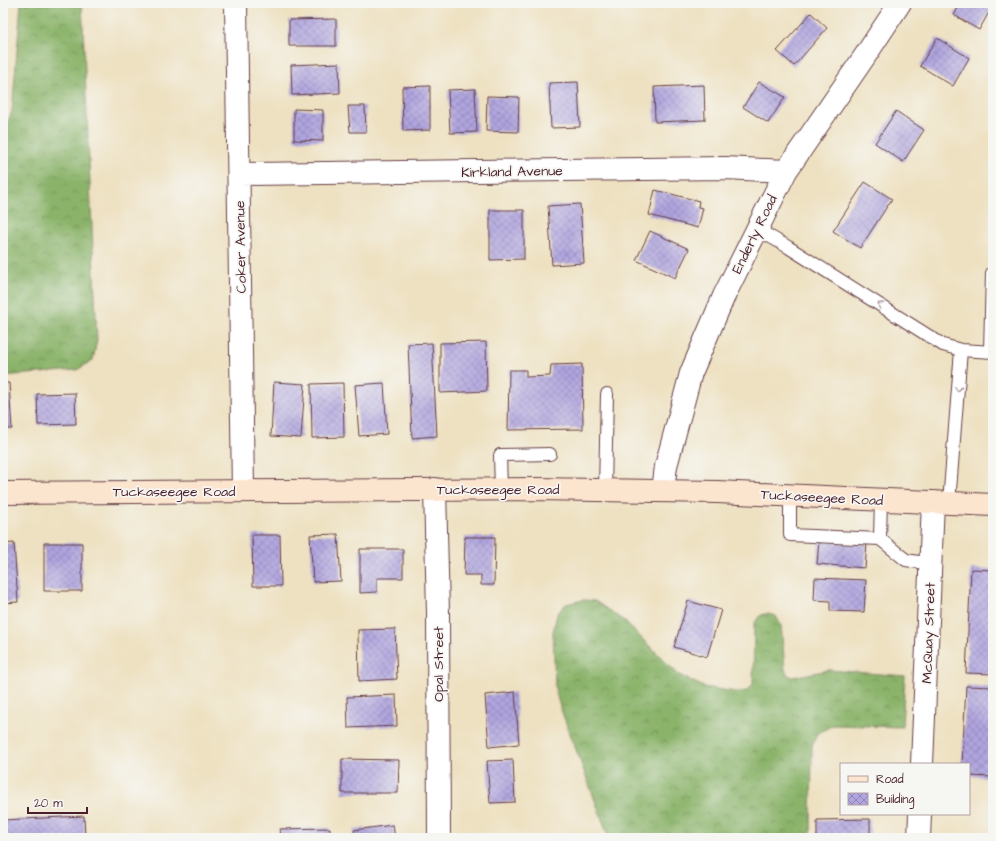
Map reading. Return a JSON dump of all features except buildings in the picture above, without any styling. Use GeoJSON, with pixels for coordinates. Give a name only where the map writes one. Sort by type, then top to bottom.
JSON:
{"type":"FeatureCollection","features":[{"type":"Feature","properties":{"kind":"main road","name":"Tuckaseegee Road"},"geometry":{"type":"LineString","coordinates":[[3,493],[435,489],[605,490],[790,495],[993,505]]}},
{"type":"Feature","properties":{"kind":"street","name":"Coker Avenue"},"geometry":{"type":"LineString","coordinates":[[236,3],[243,491]]}},
{"type":"Feature","properties":{"kind":"street","name":"Enderly Road"},"geometry":{"type":"LineString","coordinates":[[663,491],[666,466],[691,373],[724,296],[786,171],[900,3]]}},
{"type":"Feature","properties":{"kind":"street","name":"Kirkland Avenue"},"geometry":{"type":"LineString","coordinates":[[239,174],[725,168],[786,171]]}},
{"type":"Feature","properties":{"kind":"street","name":"Opal Street"},"geometry":{"type":"LineString","coordinates":[[435,489],[438,613],[439,838]]}},
{"type":"Feature","properties":{"kind":"street","name":"McQuay Street"},"geometry":{"type":"LineString","coordinates":[[922,763],[931,564],[941,503]]}},
{"type":"Feature","properties":{"kind":"street"},"geometry":{"type":"LineString","coordinates":[[919,838],[920,815]]}},
{"type":"Feature","properties":{"kind":"lane"},"geometry":{"type":"LineString","coordinates":[[757,229],[943,345],[961,350],[992,352],[993,273]]}},
{"type":"Feature","properties":{"kind":"lane"},"geometry":{"type":"LineString","coordinates":[[941,503],[961,350]]}},
{"type":"Feature","properties":{"kind":"lane"},"geometry":{"type":"LineString","coordinates":[[605,490],[607,394]]}},
{"type":"Feature","properties":{"kind":"lane"},"geometry":{"type":"LineString","coordinates":[[501,489],[500,455],[550,454]]}},
{"type":"Feature","properties":{"kind":"lane"},"geometry":{"type":"LineString","coordinates":[[790,495],[790,535],[880,539],[906,560],[931,564]]}},
{"type":"Feature","properties":{"kind":"lane"},"geometry":{"type":"LineString","coordinates":[[880,539],[881,500]]}},
{"type":"Feature","properties":{"kind":"green space"},"geometry":{"type":"Polygon","coordinates":[[[21,3],[82,3],[97,340],[93,360],[77,370],[3,376],[3,135],[12,111],[21,3]]]}},
{"type":"Feature","properties":{"kind":"green space"},"geometry":{"type":"Polygon","coordinates":[[[584,600],[595,601],[624,621],[679,675],[704,687],[736,692],[747,691],[753,684],[754,624],[763,614],[776,616],[781,625],[785,669],[787,674],[792,677],[829,670],[905,676],[902,727],[833,725],[818,733],[812,745],[811,838],[609,838],[560,707],[555,689],[553,632],[557,614],[566,604],[584,600]]]}}]}
